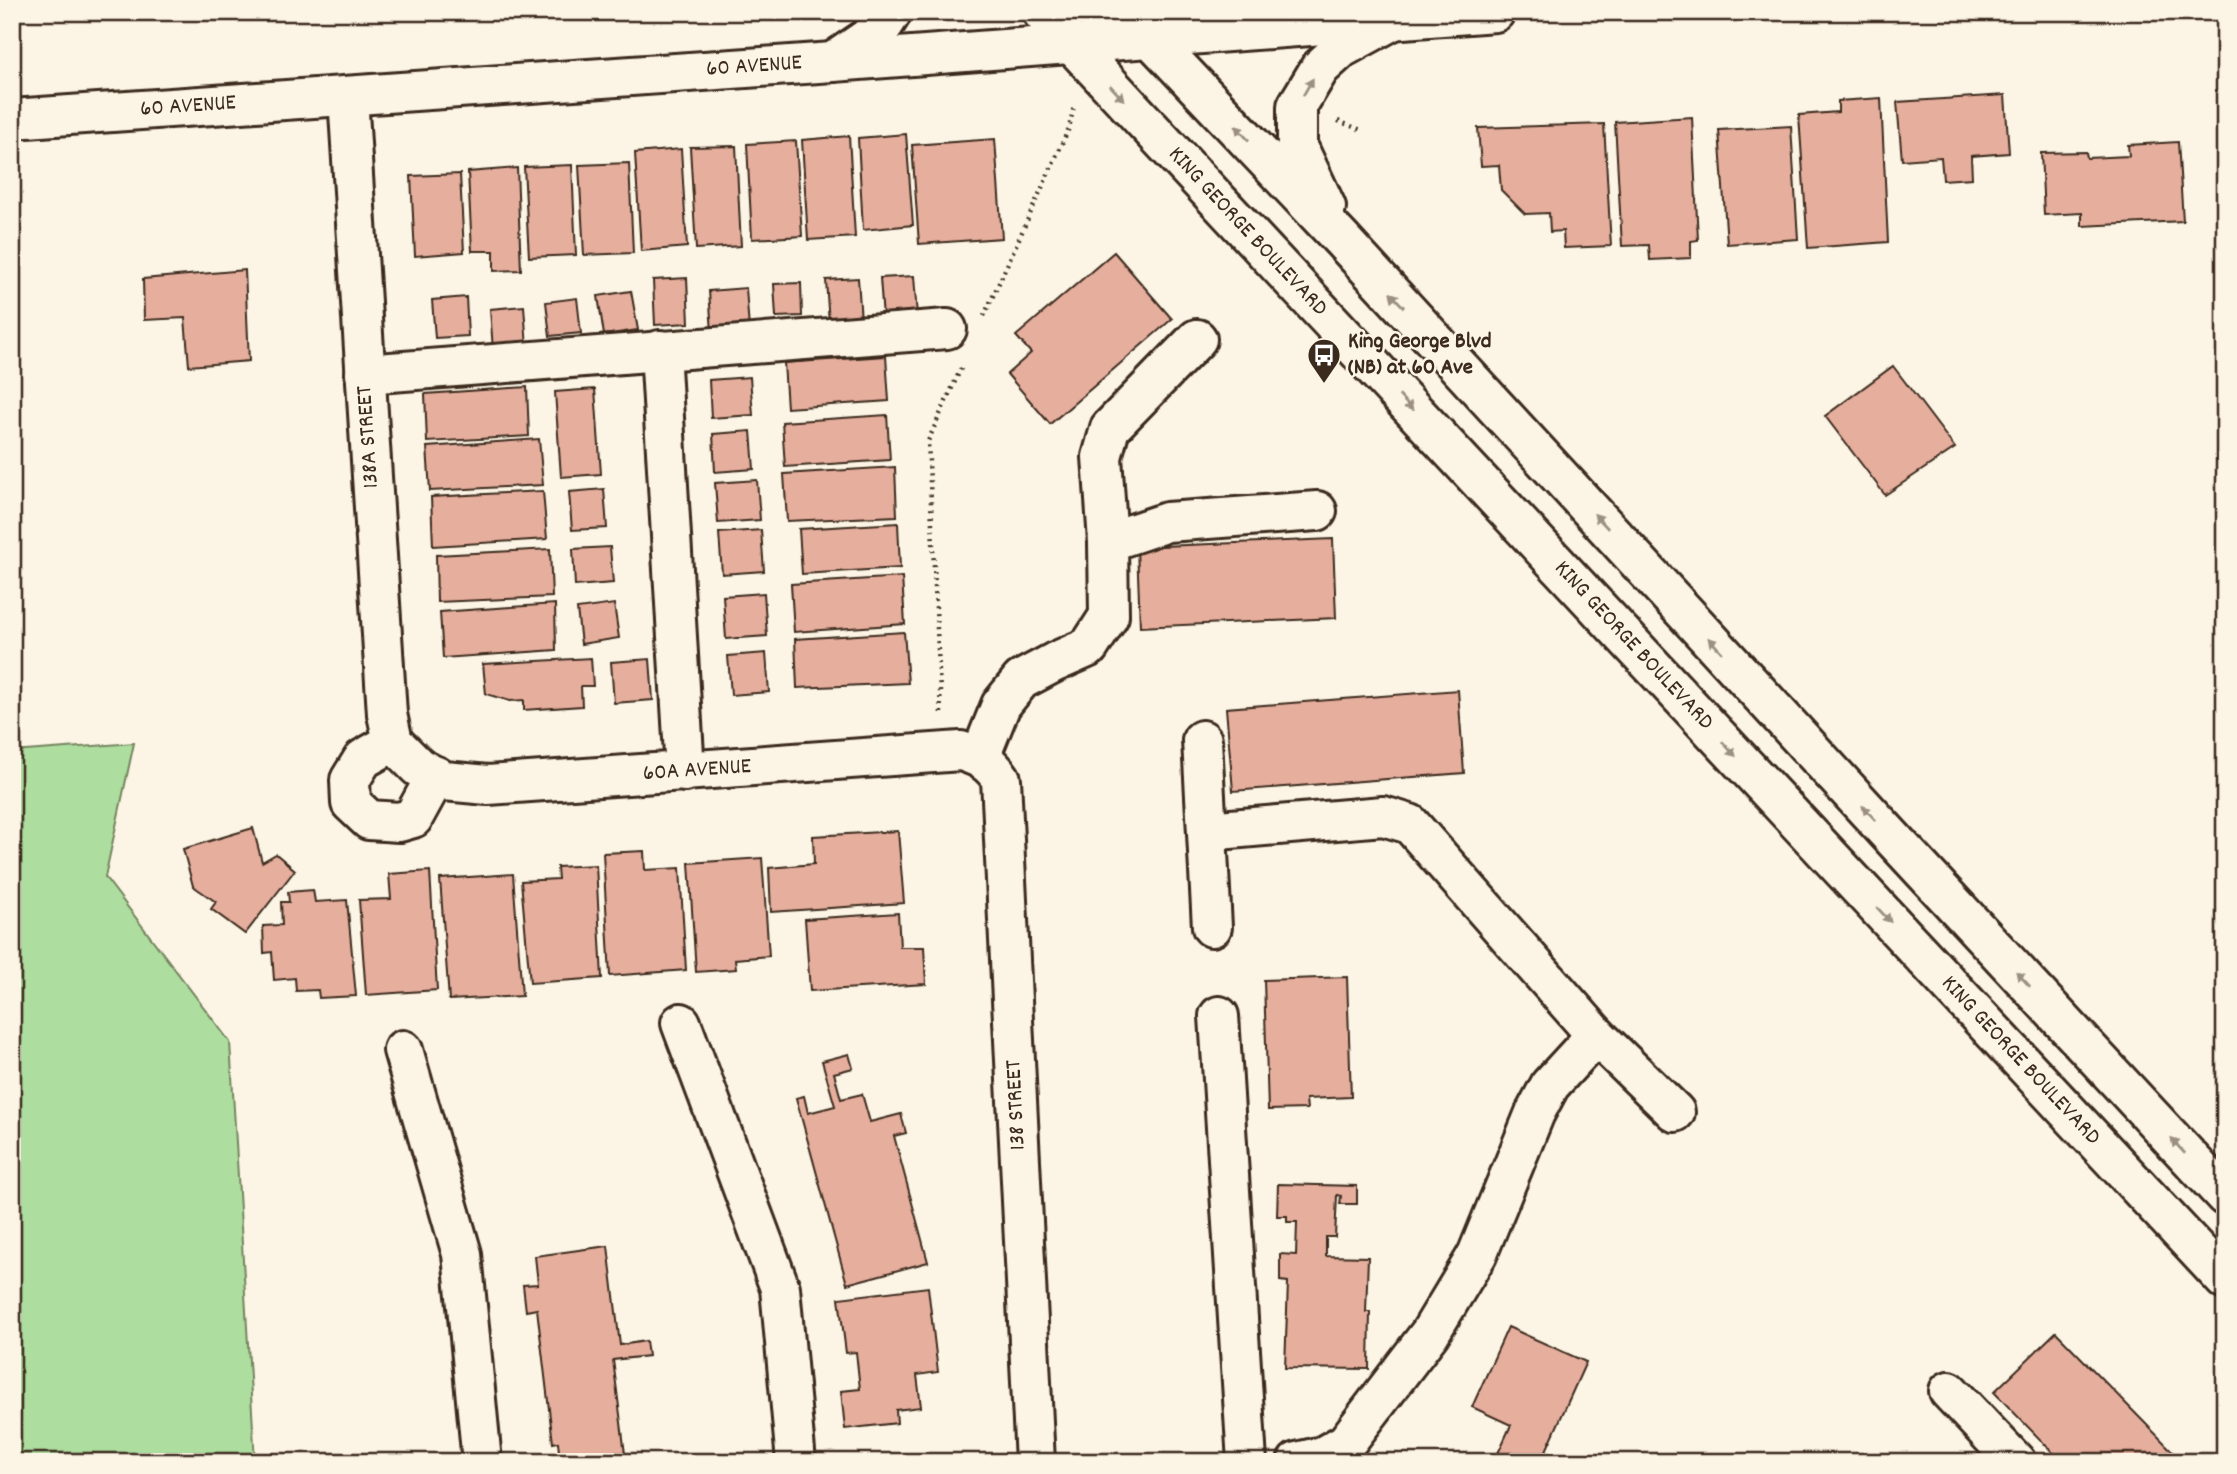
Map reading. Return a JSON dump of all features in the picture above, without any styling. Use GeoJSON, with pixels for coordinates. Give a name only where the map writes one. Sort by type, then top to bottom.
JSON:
{"type":"FeatureCollection","features":[{"type":"Feature","properties":{"kind":"main road"},"geometry":{"type":"LineString","coordinates":[[833,62],[881,29],[892,12]]}},
{"type":"Feature","properties":{"kind":"main road","name":"KING GEORGE BOULEVARD"},"geometry":{"type":"LineString","coordinates":[[1042,12],[2225,1280]]}},
{"type":"Feature","properties":{"kind":"main road","name":"60 AVENUE"},"geometry":{"type":"LineString","coordinates":[[12,119],[1071,44],[1138,25],[1395,19],[1495,12]]}},
{"type":"Feature","properties":{"kind":"main road"},"geometry":{"type":"LineString","coordinates":[[1342,240],[1297,145],[1297,106],[1320,68],[1342,48],[1395,19]]}},
{"type":"Feature","properties":{"kind":"main road"},"geometry":{"type":"LineString","coordinates":[[1138,25],[1342,240],[2225,1196]]}},
{"type":"Feature","properties":{"kind":"main road","name":"138A STREET"},"geometry":{"type":"LineString","coordinates":[[348,96],[387,714],[416,762]]}},
{"type":"Feature","properties":{"kind":"main road"},"geometry":{"type":"LineString","coordinates":[[365,374],[963,329]]}},
{"type":"Feature","properties":{"kind":"main road"},"geometry":{"type":"LineString","coordinates":[[980,757],[1001,705],[1021,680],[1090,648],[1110,617],[1102,457],[1110,428],[1197,339]]}},
{"type":"Feature","properties":{"kind":"main road"},"geometry":{"type":"LineString","coordinates":[[660,351],[685,772]]}},
{"type":"Feature","properties":{"kind":"main road"},"geometry":{"type":"LineString","coordinates":[[1108,541],[1167,522],[1317,511]]}},
{"type":"Feature","properties":{"kind":"main road"},"geometry":{"type":"LineString","coordinates":[[1202,740],[1213,927]]}},
{"type":"Feature","properties":{"kind":"main road","name":"60A AVENUE"},"geometry":{"type":"LineString","coordinates":[[416,762],[444,781],[488,785],[961,751],[980,757]]}},
{"type":"Feature","properties":{"kind":"main road","name":"138 STREET"},"geometry":{"type":"LineString","coordinates":[[980,757],[992,765],[1001,779],[1035,1462]]}},
{"type":"Feature","properties":{"kind":"main road"},"geometry":{"type":"LineString","coordinates":[[1207,831],[1383,816],[1410,824],[1596,1035],[1675,1112]]}},
{"type":"Feature","properties":{"kind":"main road"},"geometry":{"type":"LineString","coordinates":[[1219,1016],[1247,1462]]}},
{"type":"Feature","properties":{"kind":"main road"},"geometry":{"type":"LineString","coordinates":[[681,1023],[780,1288],[796,1462]]}},
{"type":"Feature","properties":{"kind":"main road"},"geometry":{"type":"LineString","coordinates":[[1297,1462],[1323,1456],[1346,1443],[1430,1333],[1477,1255],[1535,1113],[1550,1085],[1596,1035]]}},
{"type":"Feature","properties":{"kind":"main road"},"geometry":{"type":"LineString","coordinates":[[403,1050],[462,1254],[482,1462]]}},
{"type":"Feature","properties":{"kind":"main road"},"geometry":{"type":"LineString","coordinates":[[1950,1391],[2016,1462]]}},
{"type":"Feature","properties":{"kind":"path"},"geometry":{"type":"LineString","coordinates":[[963,329],[1069,128],[1074,103]]}},
{"type":"Feature","properties":{"kind":"path"},"geometry":{"type":"LineString","coordinates":[[1328,117],[1364,131]]}},
{"type":"Feature","properties":{"kind":"path"},"geometry":{"type":"LineString","coordinates":[[942,721],[928,441],[962,366]]}},
{"type":"Feature","properties":{"kind":"green space"},"geometry":{"type":"Polygon","coordinates":[[[134,743],[105,877],[230,1042],[255,1462],[12,1462],[12,752],[134,743]]]}},
{"type":"Feature","properties":{"kind":"building"},"geometry":{"type":"Polygon","coordinates":[[[2225,92],[2225,150],[2224,150],[2220,93],[2225,92]]]}},
{"type":"Feature","properties":{"kind":"building"},"geometry":{"type":"Polygon","coordinates":[[[2005,95],[2009,153],[1971,156],[1972,178],[1943,180],[1941,157],[1902,160],[1897,102],[2005,95]]]}},
{"type":"Feature","properties":{"kind":"building"},"geometry":{"type":"Polygon","coordinates":[[[1881,98],[1888,242],[1808,248],[1799,115],[1838,112],[1838,101],[1881,98]]]}},
{"type":"Feature","properties":{"kind":"building"},"geometry":{"type":"Polygon","coordinates":[[[1692,117],[1698,240],[1691,241],[1691,258],[1650,260],[1649,245],[1622,246],[1615,122],[1692,117]]]}},
{"type":"Feature","properties":{"kind":"building"},"geometry":{"type":"Polygon","coordinates":[[[1604,124],[1611,246],[1564,248],[1563,231],[1550,232],[1549,213],[1525,214],[1501,190],[1499,165],[1481,166],[1478,128],[1604,124]]]}},
{"type":"Feature","properties":{"kind":"building"},"geometry":{"type":"Polygon","coordinates":[[[1791,126],[1798,239],[1727,244],[1719,130],[1791,126]]]}},
{"type":"Feature","properties":{"kind":"building"},"geometry":{"type":"Polygon","coordinates":[[[906,134],[913,225],[863,230],[858,138],[906,134]]]}},
{"type":"Feature","properties":{"kind":"building"},"geometry":{"type":"Polygon","coordinates":[[[849,136],[855,237],[808,240],[802,140],[849,136]]]}},
{"type":"Feature","properties":{"kind":"building"},"geometry":{"type":"Polygon","coordinates":[[[995,139],[1002,238],[919,244],[912,145],[995,139]]]}},
{"type":"Feature","properties":{"kind":"building"},"geometry":{"type":"Polygon","coordinates":[[[796,141],[802,236],[752,239],[747,144],[796,141]]]}},
{"type":"Feature","properties":{"kind":"building"},"geometry":{"type":"Polygon","coordinates":[[[2178,142],[2183,221],[2082,226],[2082,213],[2044,215],[2041,153],[2086,152],[2087,158],[2129,156],[2128,145],[2178,142]]]}},
{"type":"Feature","properties":{"kind":"building"},"geometry":{"type":"Polygon","coordinates":[[[736,146],[741,246],[696,249],[690,147],[736,146]]]}},
{"type":"Feature","properties":{"kind":"building"},"geometry":{"type":"Polygon","coordinates":[[[681,149],[687,247],[641,251],[635,153],[681,149]]]}},
{"type":"Feature","properties":{"kind":"building"},"geometry":{"type":"Polygon","coordinates":[[[629,163],[633,253],[584,255],[579,165],[629,163]]]}},
{"type":"Feature","properties":{"kind":"building"},"geometry":{"type":"Polygon","coordinates":[[[572,165],[576,255],[529,257],[524,167],[572,165]]]}},
{"type":"Feature","properties":{"kind":"building"},"geometry":{"type":"Polygon","coordinates":[[[517,168],[521,270],[494,271],[494,251],[472,251],[468,172],[517,168]]]}},
{"type":"Feature","properties":{"kind":"building"},"geometry":{"type":"Polygon","coordinates":[[[460,174],[464,252],[415,256],[411,176],[460,174]]]}},
{"type":"Feature","properties":{"kind":"building"},"geometry":{"type":"Polygon","coordinates":[[[1114,252],[1172,319],[1050,424],[1007,374],[1031,353],[1016,336],[1114,252]]]}},
{"type":"Feature","properties":{"kind":"building"},"geometry":{"type":"Polygon","coordinates":[[[245,270],[249,361],[189,366],[185,318],[144,320],[143,279],[245,270]]]}},
{"type":"Feature","properties":{"kind":"building"},"geometry":{"type":"Polygon","coordinates":[[[914,276],[917,316],[883,318],[880,278],[914,276]]]}},
{"type":"Feature","properties":{"kind":"building"},"geometry":{"type":"Polygon","coordinates":[[[687,278],[689,323],[655,325],[653,280],[687,278]]]}},
{"type":"Feature","properties":{"kind":"building"},"geometry":{"type":"Polygon","coordinates":[[[858,278],[861,321],[829,324],[826,280],[858,278]]]}},
{"type":"Feature","properties":{"kind":"building"},"geometry":{"type":"Polygon","coordinates":[[[801,283],[802,316],[776,317],[774,284],[801,283]]]}},
{"type":"Feature","properties":{"kind":"building"},"geometry":{"type":"Polygon","coordinates":[[[746,288],[749,329],[712,332],[709,291],[746,288]]]}},
{"type":"Feature","properties":{"kind":"building"},"geometry":{"type":"Polygon","coordinates":[[[631,291],[638,330],[604,335],[598,296],[631,291]]]}},
{"type":"Feature","properties":{"kind":"building"},"geometry":{"type":"Polygon","coordinates":[[[466,297],[468,336],[435,338],[432,300],[466,297]]]}},
{"type":"Feature","properties":{"kind":"building"},"geometry":{"type":"Polygon","coordinates":[[[577,298],[581,333],[550,336],[546,302],[577,298]]]}},
{"type":"Feature","properties":{"kind":"building"},"geometry":{"type":"Polygon","coordinates":[[[524,306],[527,347],[493,350],[490,309],[524,306]]]}},
{"type":"Feature","properties":{"kind":"building"},"geometry":{"type":"Polygon","coordinates":[[[886,356],[889,401],[787,408],[784,363],[886,356]]]}},
{"type":"Feature","properties":{"kind":"building"},"geometry":{"type":"Polygon","coordinates":[[[1893,366],[1955,448],[1885,495],[1825,416],[1893,366]]]}},
{"type":"Feature","properties":{"kind":"building"},"geometry":{"type":"Polygon","coordinates":[[[750,377],[753,415],[711,418],[709,380],[750,377]]]}},
{"type":"Feature","properties":{"kind":"building"},"geometry":{"type":"Polygon","coordinates":[[[527,387],[529,436],[427,442],[425,394],[527,387]]]}},
{"type":"Feature","properties":{"kind":"building"},"geometry":{"type":"Polygon","coordinates":[[[595,389],[601,474],[561,477],[555,392],[595,389]]]}},
{"type":"Feature","properties":{"kind":"building"},"geometry":{"type":"Polygon","coordinates":[[[887,415],[890,460],[785,467],[782,422],[887,415]]]}},
{"type":"Feature","properties":{"kind":"building"},"geometry":{"type":"Polygon","coordinates":[[[751,431],[754,469],[715,472],[713,434],[751,431]]]}},
{"type":"Feature","properties":{"kind":"building"},"geometry":{"type":"Polygon","coordinates":[[[539,439],[543,485],[430,491],[427,447],[539,439]]]}},
{"type":"Feature","properties":{"kind":"building"},"geometry":{"type":"Polygon","coordinates":[[[895,467],[897,516],[787,521],[784,474],[895,467]]]}},
{"type":"Feature","properties":{"kind":"building"},"geometry":{"type":"Polygon","coordinates":[[[757,480],[760,520],[718,523],[715,483],[757,480]]]}},
{"type":"Feature","properties":{"kind":"building"},"geometry":{"type":"Polygon","coordinates":[[[604,489],[607,528],[572,530],[569,492],[604,489]]]}},
{"type":"Feature","properties":{"kind":"building"},"geometry":{"type":"Polygon","coordinates":[[[543,491],[547,539],[433,546],[431,497],[543,491]]]}},
{"type":"Feature","properties":{"kind":"building"},"geometry":{"type":"Polygon","coordinates":[[[898,523],[900,568],[802,574],[799,529],[898,523]]]}},
{"type":"Feature","properties":{"kind":"building"},"geometry":{"type":"Polygon","coordinates":[[[761,530],[764,571],[722,574],[719,533],[761,530]]]}},
{"type":"Feature","properties":{"kind":"building"},"geometry":{"type":"Polygon","coordinates":[[[1333,539],[1336,618],[1140,627],[1137,547],[1333,539]]]}},
{"type":"Feature","properties":{"kind":"building"},"geometry":{"type":"Polygon","coordinates":[[[610,547],[613,583],[575,586],[573,549],[610,547]]]}},
{"type":"Feature","properties":{"kind":"building"},"geometry":{"type":"Polygon","coordinates":[[[550,549],[552,597],[437,602],[436,555],[550,549]]]}},
{"type":"Feature","properties":{"kind":"building"},"geometry":{"type":"Polygon","coordinates":[[[902,577],[905,624],[794,632],[791,584],[902,577]]]}},
{"type":"Feature","properties":{"kind":"building"},"geometry":{"type":"Polygon","coordinates":[[[764,593],[767,636],[726,639],[723,596],[764,593]]]}},
{"type":"Feature","properties":{"kind":"building"},"geometry":{"type":"Polygon","coordinates":[[[555,604],[556,650],[443,658],[440,612],[555,604]]]}},
{"type":"Feature","properties":{"kind":"building"},"geometry":{"type":"Polygon","coordinates":[[[614,604],[619,638],[581,644],[577,609],[614,604]]]}},
{"type":"Feature","properties":{"kind":"building"},"geometry":{"type":"Polygon","coordinates":[[[904,632],[908,683],[797,688],[795,639],[904,632]]]}},
{"type":"Feature","properties":{"kind":"building"},"geometry":{"type":"Polygon","coordinates":[[[766,653],[769,692],[731,695],[728,656],[766,653]]]}},
{"type":"Feature","properties":{"kind":"building"},"geometry":{"type":"Polygon","coordinates":[[[591,658],[593,686],[581,686],[582,706],[524,710],[524,700],[510,701],[486,694],[483,664],[591,658]]]}},
{"type":"Feature","properties":{"kind":"building"},"geometry":{"type":"Polygon","coordinates":[[[650,659],[653,700],[614,703],[611,662],[650,659]]]}},
{"type":"Feature","properties":{"kind":"building"},"geometry":{"type":"Polygon","coordinates":[[[1458,690],[1464,773],[1233,791],[1226,708],[1458,690]]]}},
{"type":"Feature","properties":{"kind":"building"},"geometry":{"type":"Polygon","coordinates":[[[253,828],[262,862],[276,854],[295,870],[245,934],[211,909],[216,902],[193,886],[183,849],[253,828]]]}},
{"type":"Feature","properties":{"kind":"building"},"geometry":{"type":"Polygon","coordinates":[[[898,831],[904,903],[771,912],[769,868],[814,864],[813,836],[898,831]]]}},
{"type":"Feature","properties":{"kind":"building"},"geometry":{"type":"Polygon","coordinates":[[[644,851],[645,870],[680,868],[686,970],[610,976],[603,853],[644,851]]]}},
{"type":"Feature","properties":{"kind":"building"},"geometry":{"type":"Polygon","coordinates":[[[762,858],[769,956],[735,959],[736,969],[696,972],[689,863],[762,858]]]}},
{"type":"Feature","properties":{"kind":"building"},"geometry":{"type":"Polygon","coordinates":[[[596,865],[602,978],[530,983],[521,881],[558,879],[557,867],[596,865]]]}},
{"type":"Feature","properties":{"kind":"building"},"geometry":{"type":"Polygon","coordinates":[[[430,871],[437,990],[366,995],[359,900],[391,899],[389,874],[430,871]]]}},
{"type":"Feature","properties":{"kind":"building"},"geometry":{"type":"Polygon","coordinates":[[[513,874],[522,996],[449,1000],[440,879],[513,874]]]}},
{"type":"Feature","properties":{"kind":"building"},"geometry":{"type":"Polygon","coordinates":[[[313,890],[315,902],[347,900],[356,996],[319,998],[318,990],[296,991],[295,978],[274,980],[272,952],[264,953],[263,926],[282,925],[281,902],[289,902],[288,892],[313,890]]]}},
{"type":"Feature","properties":{"kind":"building"},"geometry":{"type":"Polygon","coordinates":[[[898,913],[900,947],[924,947],[926,984],[810,991],[805,919],[898,913]]]}},
{"type":"Feature","properties":{"kind":"building"},"geometry":{"type":"Polygon","coordinates":[[[1347,977],[1351,1097],[1306,1099],[1307,1109],[1268,1110],[1264,980],[1347,977]]]}},
{"type":"Feature","properties":{"kind":"building"},"geometry":{"type":"Polygon","coordinates":[[[849,1054],[853,1068],[834,1073],[841,1099],[862,1094],[870,1122],[901,1114],[906,1133],[894,1136],[928,1262],[847,1284],[796,1098],[804,1096],[808,1113],[835,1106],[822,1061],[849,1054]]]}},
{"type":"Feature","properties":{"kind":"building"},"geometry":{"type":"Polygon","coordinates":[[[1278,1184],[1357,1186],[1357,1204],[1340,1204],[1341,1196],[1337,1195],[1335,1237],[1326,1237],[1326,1256],[1368,1257],[1366,1312],[1370,1312],[1369,1369],[1285,1368],[1288,1282],[1280,1281],[1280,1254],[1296,1255],[1297,1222],[1287,1222],[1287,1216],[1277,1216],[1278,1184]]]}},
{"type":"Feature","properties":{"kind":"building"},"geometry":{"type":"Polygon","coordinates":[[[608,1246],[620,1345],[646,1341],[648,1356],[613,1360],[625,1454],[560,1462],[558,1442],[553,1443],[537,1309],[526,1311],[523,1285],[538,1284],[535,1256],[608,1246]]]}},
{"type":"Feature","properties":{"kind":"building"},"geometry":{"type":"Polygon","coordinates":[[[928,1287],[938,1372],[917,1375],[921,1407],[896,1410],[897,1423],[845,1429],[841,1391],[860,1389],[856,1352],[846,1353],[839,1298],[928,1287]]]}},
{"type":"Feature","properties":{"kind":"building"},"geometry":{"type":"Polygon","coordinates":[[[1508,1327],[1586,1362],[1541,1462],[1494,1462],[1511,1425],[1472,1407],[1508,1327]]]}},
{"type":"Feature","properties":{"kind":"building"},"geometry":{"type":"Polygon","coordinates":[[[2056,1332],[2183,1462],[2062,1462],[1994,1392],[2056,1332]]]}},
{"type":"Feature","properties":{"kind":"place","name":"King George Blvd (NB) at 60 Ave"},"geometry":{"type":"Point","coordinates":[1324,385]}}]}
